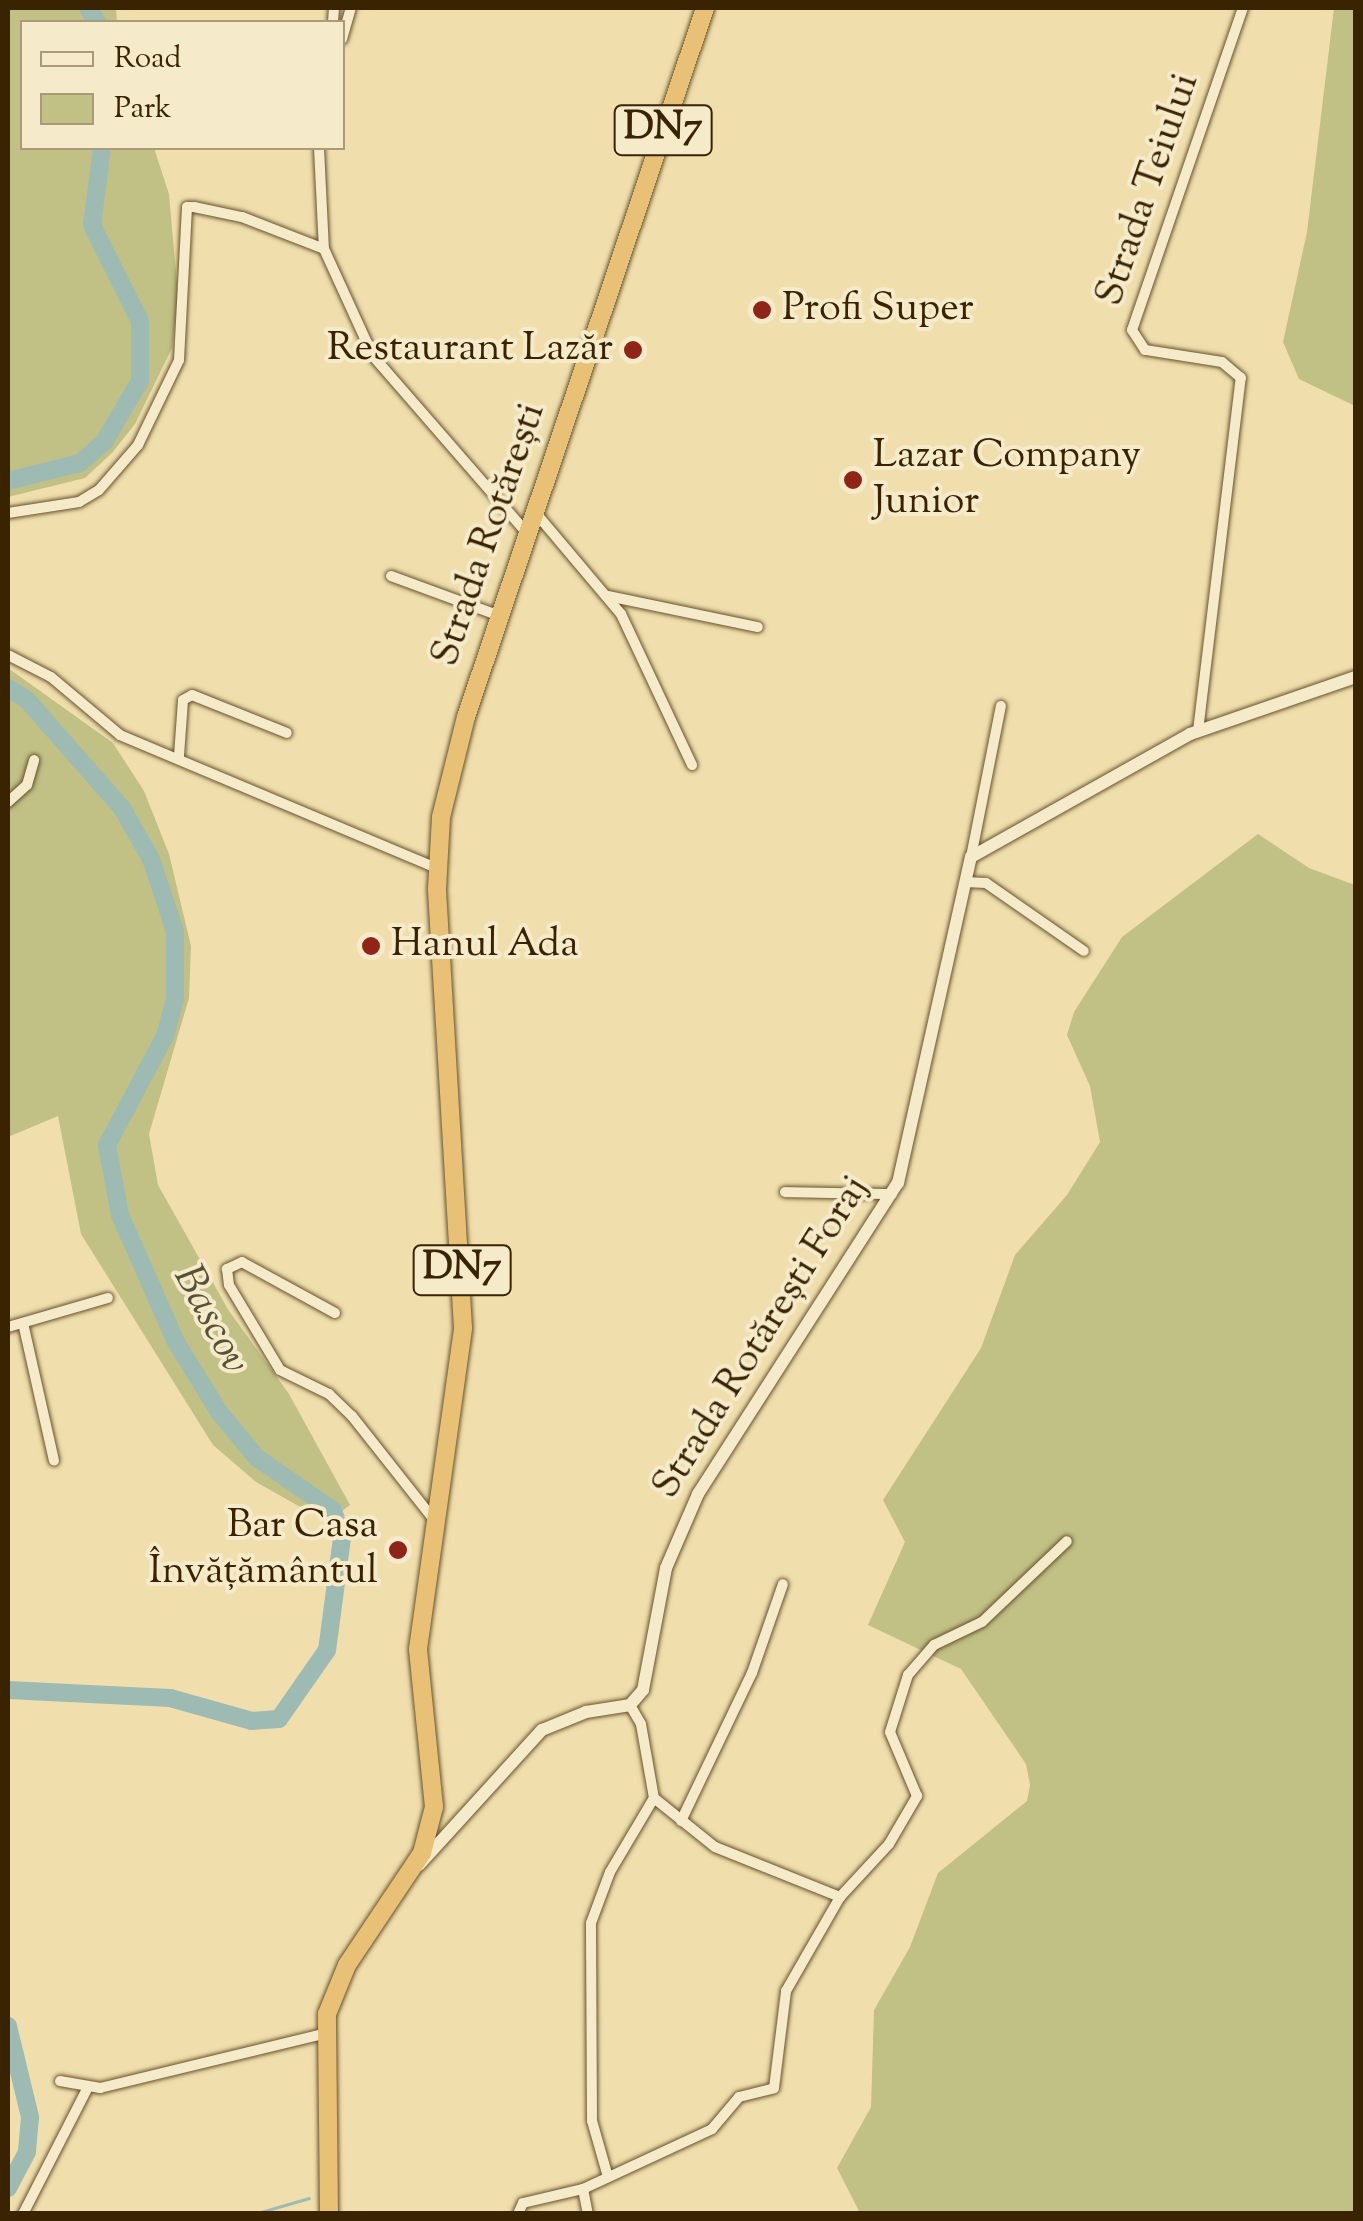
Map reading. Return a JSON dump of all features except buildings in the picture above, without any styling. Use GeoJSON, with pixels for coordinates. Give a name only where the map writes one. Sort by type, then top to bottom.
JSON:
{"type":"FeatureCollection","features":[{"type":"Feature","properties":{"kind":"highway","name":"Strada Rotărești"},"geometry":{"type":"LineString","coordinates":[[436,1522],[463,1328],[438,922],[437,868],[446,786],[705,8]]}},
{"type":"Feature","properties":{"kind":"highway","name":"DN7"},"geometry":{"type":"LineString","coordinates":[[328,2214],[324,2034],[347,1966],[413,1870],[434,1808],[418,1667],[436,1522]]}},
{"type":"Feature","properties":{"kind":"street","name":"Strada Teiului"},"geometry":{"type":"LineString","coordinates":[[1198,731],[1241,378],[1222,362],[1145,350],[1132,330],[1243,8]]}},
{"type":"Feature","properties":{"kind":"street"},"geometry":{"type":"LineString","coordinates":[[319,150],[324,249],[373,356],[528,534]]}},
{"type":"Feature","properties":{"kind":"street"},"geometry":{"type":"LineString","coordinates":[[8,513],[78,502],[117,473],[138,445],[179,360],[187,207],[242,217],[324,249]]}},
{"type":"Feature","properties":{"kind":"street"},"geometry":{"type":"LineString","coordinates":[[535,512],[608,596],[679,727],[692,765]]}},
{"type":"Feature","properties":{"kind":"street"},"geometry":{"type":"LineString","coordinates":[[391,576],[500,616]]}},
{"type":"Feature","properties":{"kind":"street"},"geometry":{"type":"LineString","coordinates":[[608,596],[758,627]]}},
{"type":"Feature","properties":{"kind":"street"},"geometry":{"type":"LineString","coordinates":[[8,656],[50,677],[120,734],[437,868]]}},
{"type":"Feature","properties":{"kind":"street"},"geometry":{"type":"LineString","coordinates":[[971,857],[1198,731],[1356,677]]}},
{"type":"Feature","properties":{"kind":"street"},"geometry":{"type":"LineString","coordinates":[[179,756],[183,700],[192,696],[287,733]]}},
{"type":"Feature","properties":{"kind":"street","name":"Strada Rotărești Foraj"},"geometry":{"type":"LineString","coordinates":[[630,1704],[648,1679],[666,1568],[698,1494],[778,1377],[824,1289],[892,1194],[966,882],[1001,706]]}},
{"type":"Feature","properties":{"kind":"street"},"geometry":{"type":"LineString","coordinates":[[8,802],[26,786],[34,760]]}},
{"type":"Feature","properties":{"kind":"street"},"geometry":{"type":"LineString","coordinates":[[966,882],[986,883],[1084,950]]}},
{"type":"Feature","properties":{"kind":"street"},"geometry":{"type":"LineString","coordinates":[[785,1192],[892,1194]]}},
{"type":"Feature","properties":{"kind":"street"},"geometry":{"type":"LineString","coordinates":[[335,1313],[242,1262],[227,1269],[229,1286],[280,1370],[329,1394],[352,1416],[436,1522]]}},
{"type":"Feature","properties":{"kind":"street"},"geometry":{"type":"LineString","coordinates":[[8,1327],[108,1298]]}},
{"type":"Feature","properties":{"kind":"street"},"geometry":{"type":"LineString","coordinates":[[23,1323],[54,1461]]}},
{"type":"Feature","properties":{"kind":"street"},"geometry":{"type":"LineString","coordinates":[[518,2214],[523,2203],[583,2188],[712,2129],[739,2097],[774,2088],[786,1991],[840,1898],[889,1844],[916,1796],[890,1732],[916,1662],[982,1622],[1067,1541]]}},
{"type":"Feature","properties":{"kind":"street"},"geometry":{"type":"LineString","coordinates":[[681,1821],[752,1672],[783,1584]]}},
{"type":"Feature","properties":{"kind":"street"},"geometry":{"type":"LineString","coordinates":[[413,1870],[436,1850],[449,1827],[542,1730],[630,1704],[641,1724],[654,1798],[681,1821],[741,1860],[840,1898]]}},
{"type":"Feature","properties":{"kind":"street"},"geometry":{"type":"LineString","coordinates":[[608,2177],[592,2122],[591,1923],[610,1872],[654,1798]]}},
{"type":"Feature","properties":{"kind":"street"},"geometry":{"type":"LineString","coordinates":[[434,1808],[449,1827]]}},
{"type":"Feature","properties":{"kind":"street"},"geometry":{"type":"LineString","coordinates":[[60,2081],[87,2089],[324,2034]]}},
{"type":"Feature","properties":{"kind":"street"},"geometry":{"type":"LineString","coordinates":[[23,2214],[87,2089]]}},
{"type":"Feature","properties":{"kind":"street"},"geometry":{"type":"LineString","coordinates":[[583,2188],[588,2214]]}},
{"type":"Feature","properties":{"kind":"green space"},"geometry":{"type":"Polygon","coordinates":[[[8,8],[116,8],[117,20],[20,20],[20,150],[155,150],[169,194],[178,295],[172,348],[135,424],[85,478],[8,497],[8,8]]]}},
{"type":"Feature","properties":{"kind":"green space"},"geometry":{"type":"Polygon","coordinates":[[[1334,8],[1355,8],[1355,406],[1299,379],[1283,342],[1307,232],[1334,8]]]}},
{"type":"Feature","properties":{"kind":"green space"},"geometry":{"type":"Polygon","coordinates":[[[8,668],[113,743],[144,791],[169,854],[191,946],[189,998],[149,1134],[158,1185],[229,1311],[289,1394],[350,1505],[327,1522],[256,1482],[213,1445],[81,1234],[58,1116],[8,1137],[8,668]]]}},
{"type":"Feature","properties":{"kind":"green space"},"geometry":{"type":"Polygon","coordinates":[[[1258,834],[1309,868],[1355,885],[1355,2213],[860,2213],[837,2168],[871,2107],[874,2010],[910,1947],[938,1873],[1027,1801],[1030,1785],[1026,1764],[961,1669],[868,1625],[905,1542],[883,1500],[981,1348],[1015,1255],[1067,1195],[1100,1142],[1090,1086],[1067,1035],[1074,1012],[1122,937],[1258,834]]]}},
{"type":"Feature","properties":{"kind":"waterway","name":"Bascov"},"geometry":{"type":"LineString","coordinates":[[88,8],[96,20]]}},
{"type":"Feature","properties":{"kind":"waterway","name":"Bascov"},"geometry":{"type":"LineString","coordinates":[[8,481],[80,463],[104,442],[140,381],[140,321],[92,225],[102,150]]}},
{"type":"Feature","properties":{"kind":"waterway","name":"Bascov"},"geometry":{"type":"LineString","coordinates":[[8,688],[27,700],[122,808],[151,859],[175,931],[175,999],[165,1036],[107,1145],[120,1215],[176,1342],[219,1412],[257,1458],[333,1510],[342,1538],[327,1650],[279,1719],[252,1721],[170,1698],[8,1690]]}},
{"type":"Feature","properties":{"kind":"waterway","name":"Bascov"},"geometry":{"type":"LineString","coordinates":[[8,2026],[30,2117],[27,2152],[8,2188]]}},
{"type":"Feature","properties":{"kind":"waterway"},"geometry":{"type":"LineString","coordinates":[[254,2214],[309,2198]]}},
{"type":"Feature","properties":{"kind":"place","name":"Profi Super"},"geometry":{"type":"Point","coordinates":[762,310]}},
{"type":"Feature","properties":{"kind":"place","name":"Restaurant Lazăr"},"geometry":{"type":"Point","coordinates":[633,350]}},
{"type":"Feature","properties":{"kind":"place","name":"Lazar Company Junior"},"geometry":{"type":"Point","coordinates":[853,480]}},
{"type":"Feature","properties":{"kind":"place","name":"Hanul Ada"},"geometry":{"type":"Point","coordinates":[371,946]}},
{"type":"Feature","properties":{"kind":"place","name":"Bar Casa Învățământul"},"geometry":{"type":"Point","coordinates":[398,1550]}}]}
